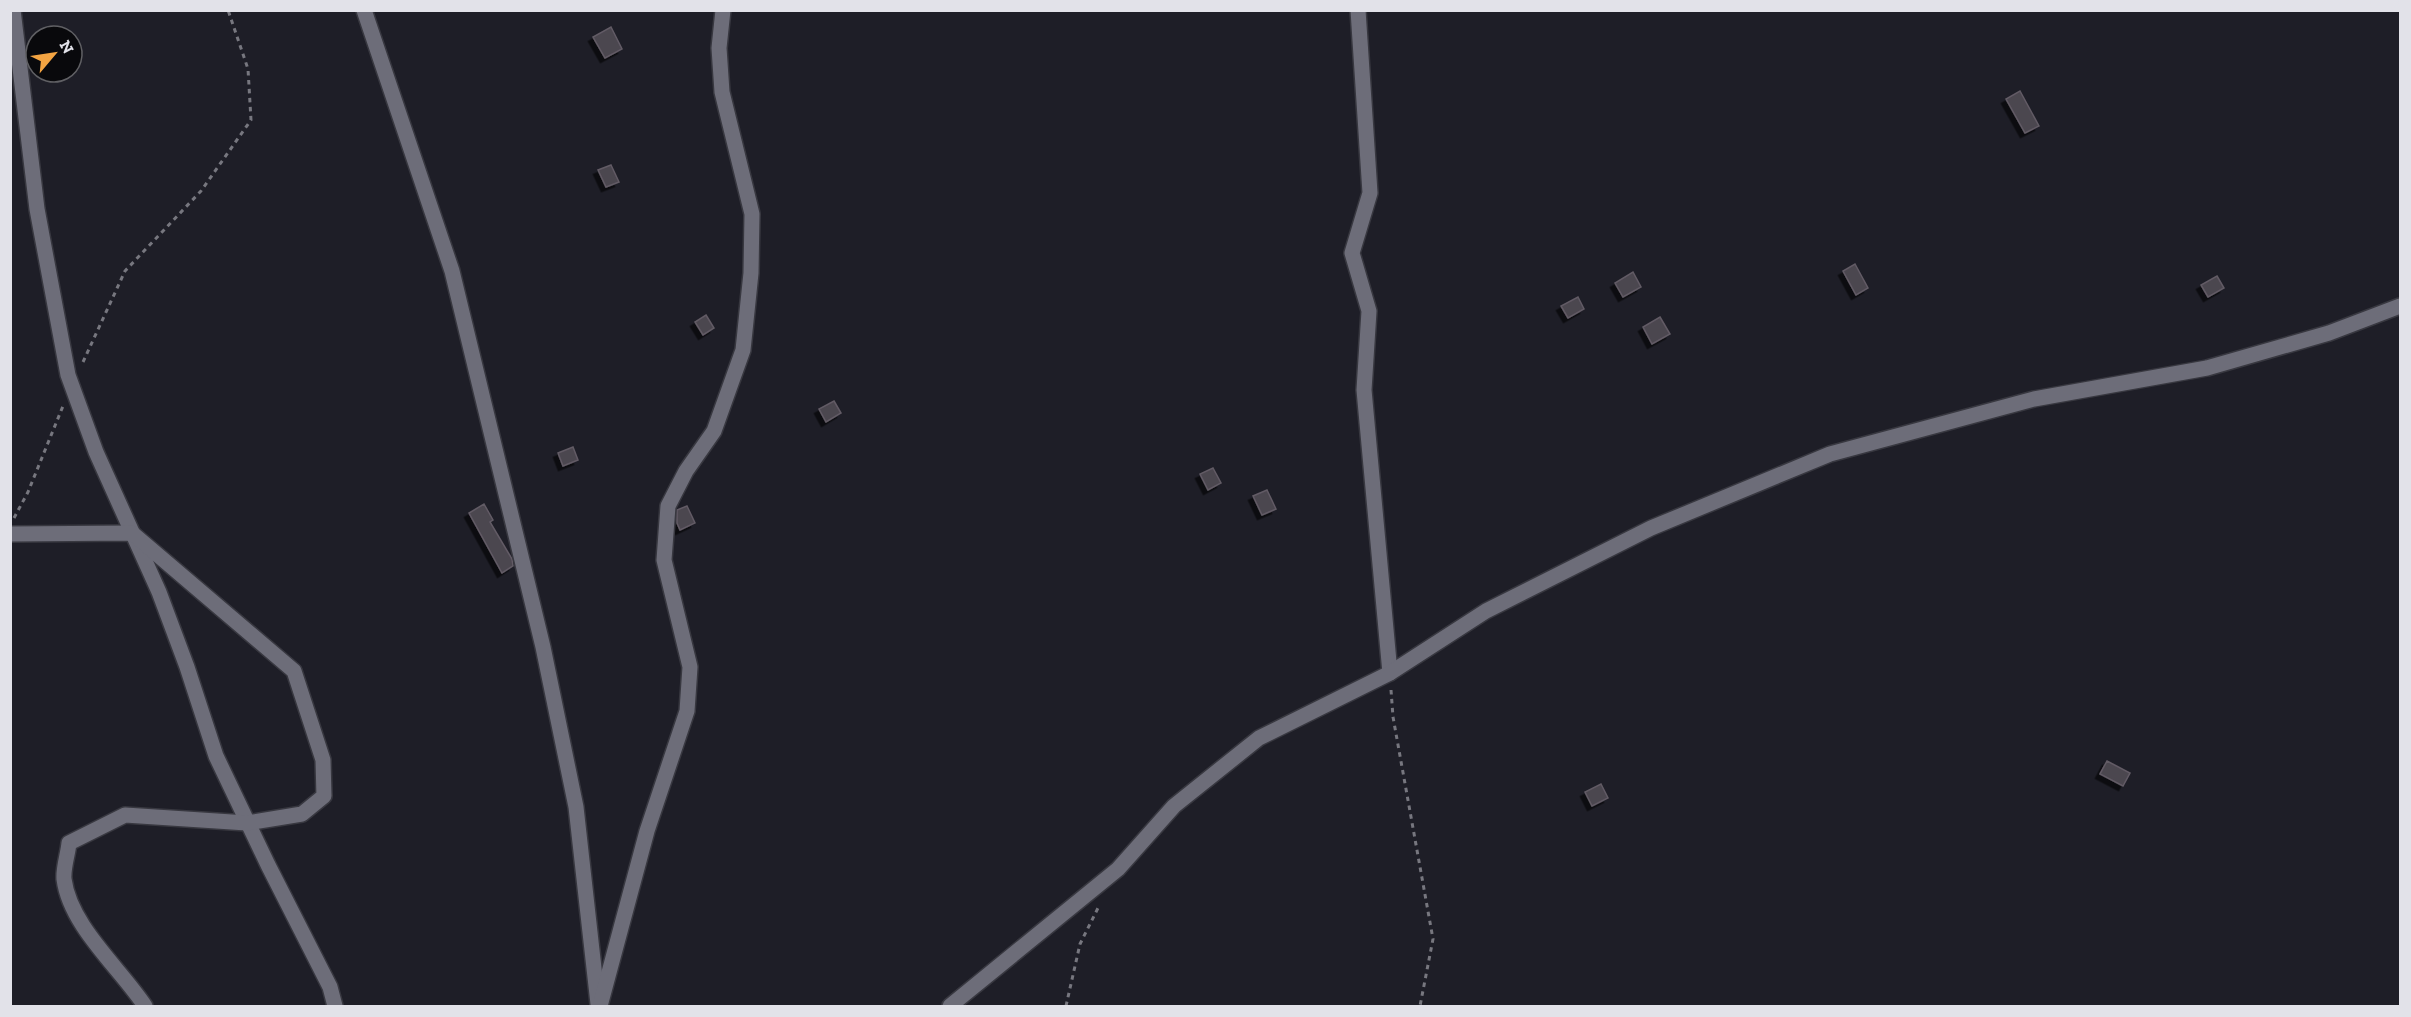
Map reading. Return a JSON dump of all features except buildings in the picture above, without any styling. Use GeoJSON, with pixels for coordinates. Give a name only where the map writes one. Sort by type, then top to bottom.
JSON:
{"type":"FeatureCollection","features":[{"type":"Feature","properties":{"kind":"street"},"geometry":{"type":"LineString","coordinates":[[13,10],[37,209],[50,288],[72,385],[96,452],[179,645],[216,756],[247,823],[330,987],[335,1006]]}},
{"type":"Feature","properties":{"kind":"street"},"geometry":{"type":"LineString","coordinates":[[364,10],[452,271],[543,647],[576,807],[599,1006]]}},
{"type":"Feature","properties":{"kind":"street"},"geometry":{"type":"LineString","coordinates":[[599,1006],[647,831],[687,711],[690,668],[664,560],[668,506],[686,471],[714,430],[742,350],[751,273],[753,214],[722,92],[719,48],[723,10]]}},
{"type":"Feature","properties":{"kind":"street"},"geometry":{"type":"LineString","coordinates":[[1358,10],[1371,193],[1352,253],[1369,311],[1364,390],[1390,673]]}},
{"type":"Feature","properties":{"kind":"street"},"geometry":{"type":"LineString","coordinates":[[950,1006],[1118,869],[1174,806],[1259,738],[1390,673],[1486,611],[1651,528],[1830,454],[2034,399],[2207,368],[2329,333],[2400,306]]}},
{"type":"Feature","properties":{"kind":"street"},"geometry":{"type":"LineString","coordinates":[[10,534],[132,533],[294,671],[323,760],[324,796],[302,814],[247,823],[125,815],[69,843],[64,879],[78,919],[130,983],[145,1006]]}},
{"type":"Feature","properties":{"kind":"path"},"geometry":{"type":"LineString","coordinates":[[10,525],[28,492],[72,385],[125,270],[201,191],[251,120],[248,69],[228,10]]}},
{"type":"Feature","properties":{"kind":"path"},"geometry":{"type":"LineString","coordinates":[[1390,673],[1393,717],[1433,939],[1420,1006]]}},
{"type":"Feature","properties":{"kind":"path"},"geometry":{"type":"LineString","coordinates":[[1066,1006],[1080,944],[1102,901]]}}]}
